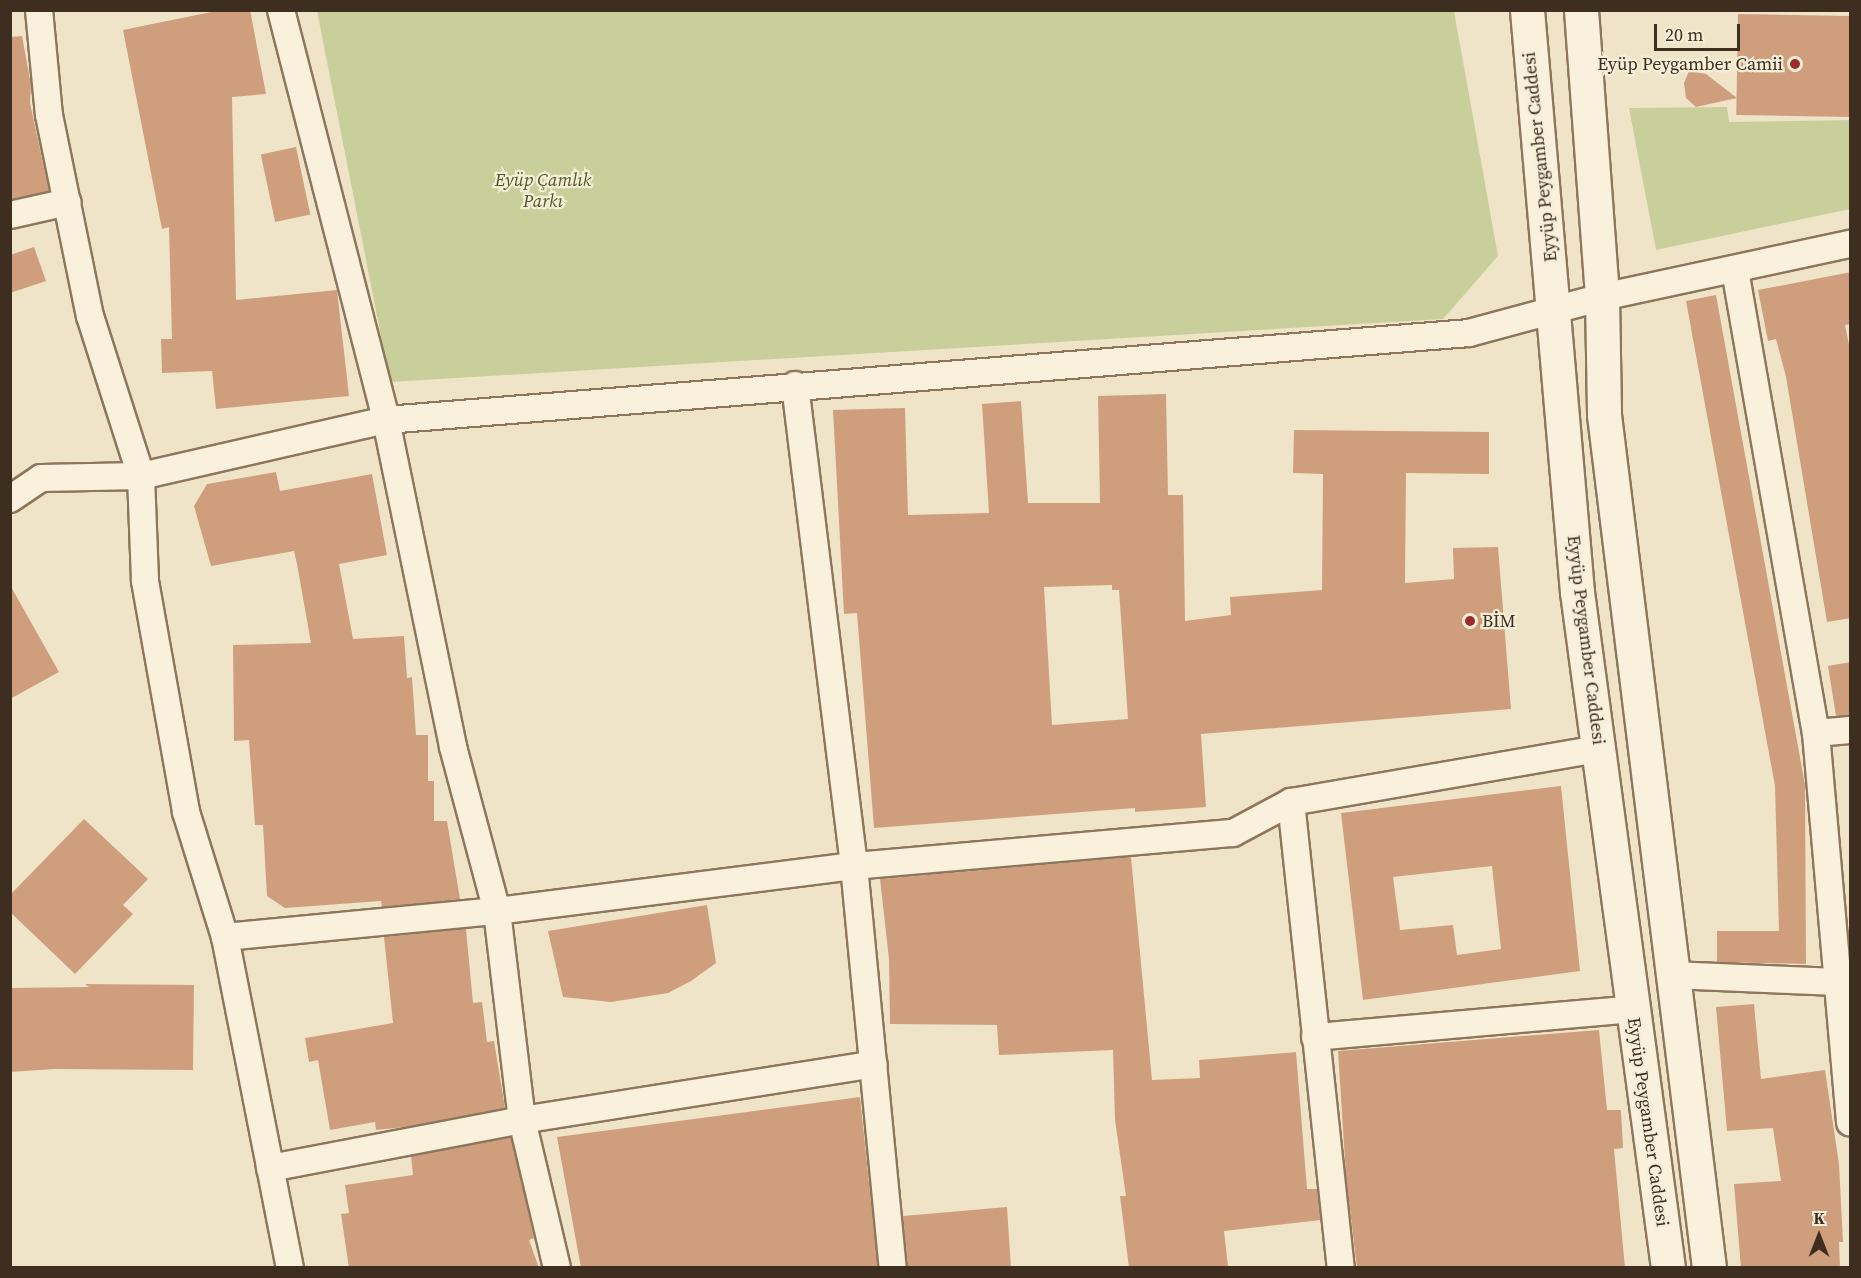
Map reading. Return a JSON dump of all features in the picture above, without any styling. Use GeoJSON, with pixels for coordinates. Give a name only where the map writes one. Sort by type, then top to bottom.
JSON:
{"type":"FeatureCollection","features":[{"type":"Feature","properties":{"kind":"main road","name":"Eyyüp Peygamber Caddesi"},"geometry":{"type":"LineString","coordinates":[[1527,10],[1556,311],[1577,592],[1668,1268]]}},
{"type":"Feature","properties":{"kind":"main road"},"geometry":{"type":"LineString","coordinates":[[1581,10],[1602,297],[1604,415],[1671,975],[1709,1268]]}},
{"type":"Feature","properties":{"kind":"street"},"geometry":{"type":"LineString","coordinates":[[39,10],[49,115],[90,316],[141,476],[145,581],[186,812],[225,937],[290,1268]]}},
{"type":"Feature","properties":{"kind":"street"},"geometry":{"type":"LineString","coordinates":[[281,10],[386,420],[453,747],[497,910],[522,1120],[557,1268]]}},
{"type":"Feature","properties":{"kind":"street"},"geometry":{"type":"LineString","coordinates":[[10,215],[68,202]]}},
{"type":"Feature","properties":{"kind":"street"},"geometry":{"type":"LineString","coordinates":[[10,499],[41,478],[141,476],[386,420],[795,385],[1469,333],[1602,297],[1851,244]]}},
{"type":"Feature","properties":{"kind":"street"},"geometry":{"type":"LineString","coordinates":[[1735,270],[1816,733],[1836,982],[1851,1123]]}},
{"type":"Feature","properties":{"kind":"street"},"geometry":{"type":"LineString","coordinates":[[795,385],[854,866],[893,1268]]}},
{"type":"Feature","properties":{"kind":"street"},"geometry":{"type":"LineString","coordinates":[[1816,733],[1851,730]]}},
{"type":"Feature","properties":{"kind":"street"},"geometry":{"type":"LineString","coordinates":[[225,937],[497,910],[854,866],[1233,833],[1291,802],[1599,749]]}},
{"type":"Feature","properties":{"kind":"street"},"geometry":{"type":"LineString","coordinates":[[1291,802],[1341,1268]]}},
{"type":"Feature","properties":{"kind":"street"},"geometry":{"type":"LineString","coordinates":[[1671,975],[1836,982]]}},
{"type":"Feature","properties":{"kind":"street"},"geometry":{"type":"LineString","coordinates":[[1316,1037],[1632,1009]]}},
{"type":"Feature","properties":{"kind":"street"},"geometry":{"type":"LineString","coordinates":[[270,1168],[522,1120],[874,1064]]}},
{"type":"Feature","properties":{"kind":"green space","name":"Eyüp Çamlık Parkı"},"geometry":{"type":"Polygon","coordinates":[[[317,11],[1454,11],[1498,256],[1443,319],[390,382],[317,11]]]}},
{"type":"Feature","properties":{"kind":"green space"},"geometry":{"type":"Polygon","coordinates":[[[1727,107],[1729,122],[1850,120],[1850,209],[1656,250],[1629,108],[1727,107]]]}},
{"type":"Feature","properties":{"kind":"building"},"geometry":{"type":"Polygon","coordinates":[[[221,10],[250,10],[266,94],[232,97],[236,300],[337,290],[349,396],[216,409],[212,371],[162,373],[161,339],[172,339],[169,227],[162,229],[123,30],[221,10]]]}},
{"type":"Feature","properties":{"kind":"building","name":"Eyüp Peygamber Camii"},"geometry":{"type":"Polygon","coordinates":[[[1738,14],[1850,16],[1849,117],[1736,115],[1738,14]]]}},
{"type":"Feature","properties":{"kind":"building"},"geometry":{"type":"Polygon","coordinates":[[[22,36],[31,85],[30,103],[49,191],[10,200],[10,37],[22,36]]]}},
{"type":"Feature","properties":{"kind":"building"},"geometry":{"type":"Polygon","coordinates":[[[1689,71],[1706,74],[1737,98],[1696,107],[1686,98],[1684,83],[1689,71]]]}},
{"type":"Feature","properties":{"kind":"building"},"geometry":{"type":"Polygon","coordinates":[[[296,147],[310,214],[275,222],[261,154],[296,147]]]}},
{"type":"Feature","properties":{"kind":"building"},"geometry":{"type":"Polygon","coordinates":[[[34,247],[46,281],[10,293],[10,255],[34,247]]]}},
{"type":"Feature","properties":{"kind":"building"},"geometry":{"type":"Polygon","coordinates":[[[1851,272],[1851,324],[1845,325],[1851,354],[1851,618],[1827,622],[1786,377],[1776,339],[1768,341],[1758,290],[1851,272]]]}},
{"type":"Feature","properties":{"kind":"building"},"geometry":{"type":"Polygon","coordinates":[[[1716,295],[1805,785],[1806,964],[1717,962],[1717,931],[1779,931],[1775,786],[1686,301],[1716,295]]]}},
{"type":"Feature","properties":{"kind":"building"},"geometry":{"type":"Polygon","coordinates":[[[1166,394],[1168,495],[1183,495],[1185,621],[1231,615],[1230,597],[1322,590],[1323,474],[1293,473],[1294,430],[1489,432],[1489,474],[1406,473],[1405,583],[1454,579],[1453,548],[1498,547],[1511,709],[1201,734],[1206,807],[1135,812],[1135,808],[874,828],[857,613],[844,614],[833,410],[905,408],[908,515],[989,513],[982,404],[1021,401],[1028,503],[1100,503],[1098,396],[1166,394]],[[1112,585],[1044,587],[1052,725],[1128,719],[1119,590],[1112,590],[1112,585]]]}},
{"type":"Feature","properties":{"kind":"building"},"geometry":{"type":"Polygon","coordinates":[[[276,472],[280,491],[372,474],[387,555],[339,564],[353,639],[404,636],[407,678],[412,677],[416,735],[428,735],[428,781],[434,781],[434,821],[447,821],[460,899],[382,907],[381,901],[285,908],[267,896],[263,825],[255,825],[249,740],[234,741],[233,645],[311,643],[297,564],[294,551],[211,566],[194,506],[207,484],[276,472]]]}},
{"type":"Feature","properties":{"kind":"building"},"geometry":{"type":"Polygon","coordinates":[[[10,585],[59,672],[10,699],[10,585]]]}},
{"type":"Feature","properties":{"kind":"building"},"geometry":{"type":"Polygon","coordinates":[[[1851,662],[1851,715],[1836,716],[1828,666],[1851,662]]]}},
{"type":"Feature","properties":{"kind":"building"},"geometry":{"type":"Polygon","coordinates":[[[1561,786],[1580,971],[1363,1000],[1341,813],[1561,786]],[[1492,866],[1393,877],[1400,930],[1453,925],[1457,955],[1501,949],[1492,866]]]}},
{"type":"Feature","properties":{"kind":"building"},"geometry":{"type":"Polygon","coordinates":[[[84,819],[148,879],[123,905],[133,914],[75,974],[10,912],[10,895],[84,819]]]}},
{"type":"Feature","properties":{"kind":"building"},"geometry":{"type":"Polygon","coordinates":[[[1131,857],[1152,1080],[1200,1078],[1199,1060],[1296,1052],[1307,1189],[1317,1189],[1321,1220],[1224,1231],[1228,1266],[1129,1268],[1120,1196],[1126,1196],[1115,1120],[1113,1050],[999,1055],[997,1025],[890,1024],[889,959],[880,879],[1131,857]]]}},
{"type":"Feature","properties":{"kind":"building"},"geometry":{"type":"Polygon","coordinates":[[[707,905],[716,963],[691,981],[668,993],[611,1002],[563,997],[548,931],[707,905]]]}},
{"type":"Feature","properties":{"kind":"building"},"geometry":{"type":"Polygon","coordinates":[[[466,929],[473,1003],[482,1002],[487,1042],[494,1041],[505,1108],[406,1127],[376,1130],[375,1122],[330,1130],[318,1060],[309,1062],[305,1038],[393,1023],[384,937],[466,929]]]}},
{"type":"Feature","properties":{"kind":"building"},"geometry":{"type":"Polygon","coordinates":[[[85,984],[194,985],[193,1070],[54,1069],[10,1072],[10,988],[89,987],[85,984]]]}},
{"type":"Feature","properties":{"kind":"building"},"geometry":{"type":"Polygon","coordinates":[[[1754,1004],[1761,1079],[1825,1070],[1839,1164],[1843,1242],[1839,1242],[1840,1268],[1741,1268],[1734,1184],[1781,1181],[1773,1128],[1727,1131],[1716,1007],[1754,1004]]]}},
{"type":"Feature","properties":{"kind":"building"},"geometry":{"type":"Polygon","coordinates":[[[1599,1030],[1607,1110],[1621,1110],[1623,1148],[1614,1149],[1625,1268],[1357,1268],[1346,1176],[1338,1051],[1599,1030]]]}},
{"type":"Feature","properties":{"kind":"building"},"geometry":{"type":"Polygon","coordinates":[[[860,1097],[878,1268],[581,1268],[557,1137],[860,1097]]]}},
{"type":"Feature","properties":{"kind":"building"},"geometry":{"type":"Polygon","coordinates":[[[511,1137],[534,1238],[529,1240],[539,1268],[349,1268],[341,1214],[349,1213],[345,1185],[413,1175],[411,1156],[511,1137]]]}},
{"type":"Feature","properties":{"kind":"building"},"geometry":{"type":"Polygon","coordinates":[[[1007,1207],[1011,1268],[908,1268],[903,1216],[1007,1207]]]}},
{"type":"Feature","properties":{"kind":"place","name":"Eyüp Peygamber Camii"},"geometry":{"type":"Point","coordinates":[1795,64]}},
{"type":"Feature","properties":{"kind":"place","name":"BİM"},"geometry":{"type":"Point","coordinates":[1470,621]}}]}
